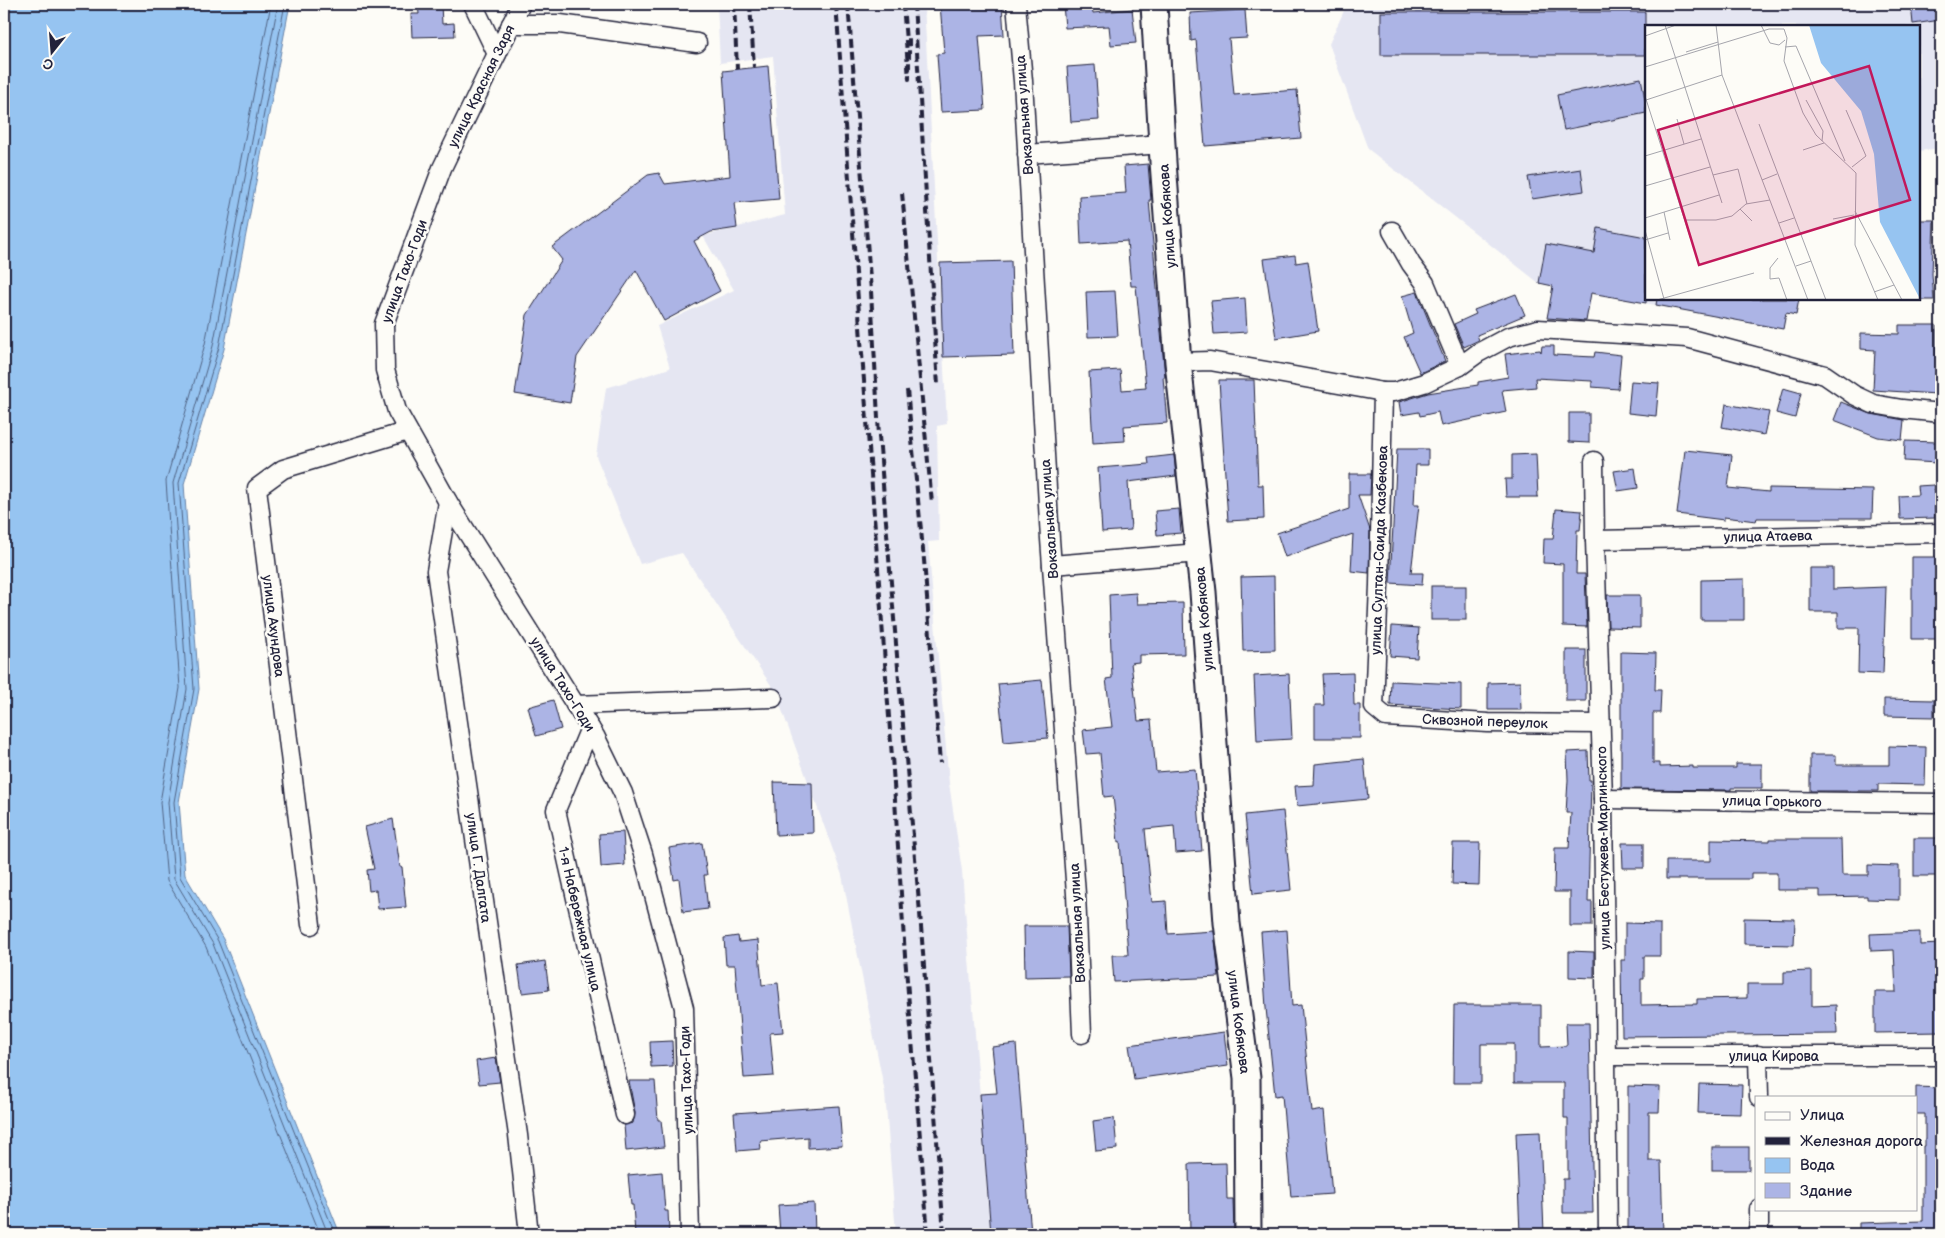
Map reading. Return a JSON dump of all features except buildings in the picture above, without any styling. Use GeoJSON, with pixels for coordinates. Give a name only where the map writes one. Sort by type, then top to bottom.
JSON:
{"type":"FeatureCollection","features":[{"type":"Feature","properties":{"kind":"street"},"geometry":{"type":"LineString","coordinates":[[473,4],[497,54]]}},
{"type":"Feature","properties":{"kind":"street","name":"улица Красная Заря"},"geometry":{"type":"LineString","coordinates":[[442,168],[521,4]]}},
{"type":"Feature","properties":{"kind":"street","name":"Вокзальная улица"},"geometry":{"type":"LineString","coordinates":[[1016,4],[1052,564],[1076,894],[1082,1034]]}},
{"type":"Feature","properties":{"kind":"street","name":"улица Кобякова"},"geometry":{"type":"LineString","coordinates":[[1154,4],[1178,362],[1199,553],[1227,923],[1246,1078],[1248,1234]]}},
{"type":"Feature","properties":{"kind":"street"},"geometry":{"type":"LineString","coordinates":[[511,24],[560,24],[697,43]]}},
{"type":"Feature","properties":{"kind":"street"},"geometry":{"type":"LineString","coordinates":[[1027,154],[1162,144]]}},
{"type":"Feature","properties":{"kind":"street","name":"улица Тахо-Годи"},"geometry":{"type":"LineString","coordinates":[[442,168],[384,324],[385,370],[397,411],[408,431],[448,502],[590,728],[623,793],[643,854],[684,1008],[690,1234]]}},
{"type":"Feature","properties":{"kind":"street"},"geometry":{"type":"LineString","coordinates":[[1392,232],[1425,283],[1460,366]]}},
{"type":"Feature","properties":{"kind":"street"},"geometry":{"type":"LineString","coordinates":[[1178,362],[1210,361],[1383,392],[1394,392],[1409,389],[1460,366],[1478,353],[1508,337],[1538,328],[1687,338],[1825,376],[1854,396],[1873,404],[1902,409],[1941,412]]}},
{"type":"Feature","properties":{"kind":"street","name":"улица Султан-Саида Казбекова"},"geometry":{"type":"LineString","coordinates":[[1374,707],[1379,585],[1383,392]]}},
{"type":"Feature","properties":{"kind":"street","name":"улица Ахундова"},"geometry":{"type":"LineString","coordinates":[[311,925],[257,488],[283,468],[408,431]]}},
{"type":"Feature","properties":{"kind":"street","name":"улица Бестужева-Марлинского"},"geometry":{"type":"LineString","coordinates":[[1594,461],[1603,799],[1608,1234]]}},
{"type":"Feature","properties":{"kind":"street","name":"улица Г. Далгата"},"geometry":{"type":"LineString","coordinates":[[448,502],[436,571],[518,1135],[529,1234]]}},
{"type":"Feature","properties":{"kind":"street","name":"улица Атаева"},"geometry":{"type":"LineString","coordinates":[[1595,540],[1941,533]]}},
{"type":"Feature","properties":{"kind":"street"},"geometry":{"type":"LineString","coordinates":[[1052,564],[1199,553]]}},
{"type":"Feature","properties":{"kind":"street"},"geometry":{"type":"LineString","coordinates":[[576,705],[773,698]]}},
{"type":"Feature","properties":{"kind":"street","name":"Сквозной переулок"},"geometry":{"type":"LineString","coordinates":[[1374,707],[1386,717],[1488,723],[1600,724]]}},
{"type":"Feature","properties":{"kind":"street","name":"1-я Набережная улица"},"geometry":{"type":"LineString","coordinates":[[590,728],[556,810],[625,1115]]}},
{"type":"Feature","properties":{"kind":"street","name":"улица Горького"},"geometry":{"type":"LineString","coordinates":[[1603,799],[1941,803]]}},
{"type":"Feature","properties":{"kind":"street"},"geometry":{"type":"LineString","coordinates":[[1758,1055],[1759,1096]]}},
{"type":"Feature","properties":{"kind":"street","name":"улица Кирова"},"geometry":{"type":"LineString","coordinates":[[1607,1056],[1941,1056]]}},
{"type":"Feature","properties":{"kind":"street"},"geometry":{"type":"LineString","coordinates":[[1759,1210],[1759,1234]]}},
{"type":"Feature","properties":{"kind":"shaded area"},"geometry":{"type":"Polygon","coordinates":[[[717,4],[924,4],[947,424],[937,426],[939,541],[928,542],[949,783],[962,871],[991,1234],[896,1234],[885,1093],[842,875],[775,691],[682,553],[640,564],[596,456],[606,388],[670,368],[657,326],[734,290],[703,236],[785,215],[773,56],[720,63],[717,4]]]}},
{"type":"Feature","properties":{"kind":"shaded area"},"geometry":{"type":"Polygon","coordinates":[[[1347,4],[1941,4],[1941,148],[1920,151],[1920,25],[1645,25],[1645,300],[1799,300],[1796,315],[1786,313],[1783,329],[1539,283],[1368,149],[1329,44],[1347,4]]]}},
{"type":"Feature","properties":{"kind":"water"},"geometry":{"type":"Polygon","coordinates":[[[4,4],[290,4],[224,349],[184,484],[199,689],[179,802],[185,875],[223,939],[340,1234],[4,1234],[4,4]]]}},
{"type":"Feature","properties":{"kind":"railway"},"geometry":{"type":"LineString","coordinates":[[734,4],[737,69]]}},
{"type":"Feature","properties":{"kind":"railway"},"geometry":{"type":"LineString","coordinates":[[750,4],[754,67]]}},
{"type":"Feature","properties":{"kind":"railway"},"geometry":{"type":"LineString","coordinates":[[836,4],[905,956],[928,1234]]}},
{"type":"Feature","properties":{"kind":"railway"},"geometry":{"type":"LineString","coordinates":[[848,4],[871,291],[879,436],[920,913],[944,1234]]}},
{"type":"Feature","properties":{"kind":"railway"},"geometry":{"type":"LineString","coordinates":[[903,4],[909,79],[909,35]]}},
{"type":"Feature","properties":{"kind":"railway"},"geometry":{"type":"LineString","coordinates":[[914,4],[938,386]]}},
{"type":"Feature","properties":{"kind":"railway"},"geometry":{"type":"LineString","coordinates":[[902,193],[932,503]]}},
{"type":"Feature","properties":{"kind":"railway"},"geometry":{"type":"LineString","coordinates":[[907,390],[924,560],[940,763]]}}]}
